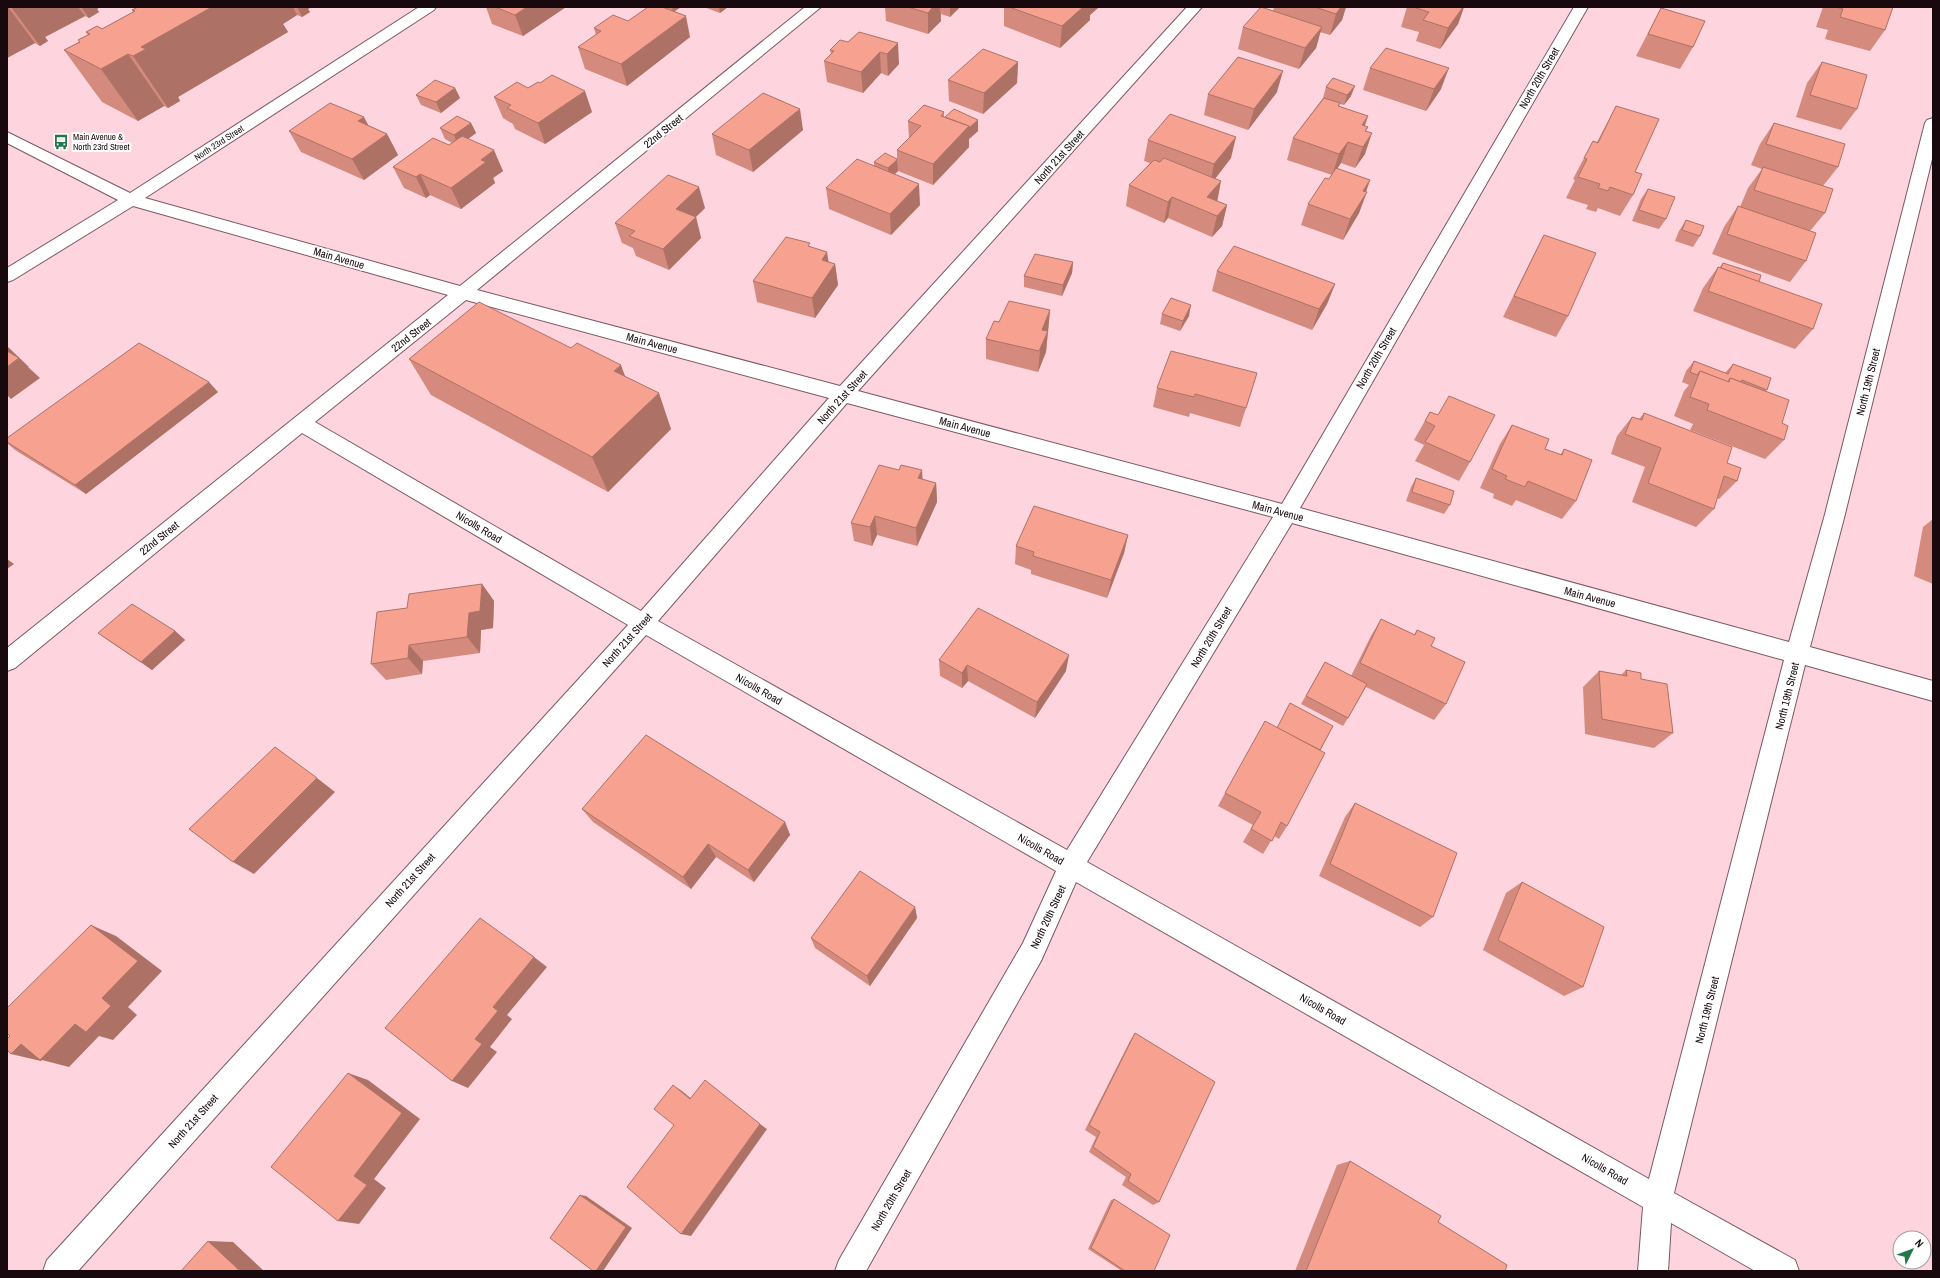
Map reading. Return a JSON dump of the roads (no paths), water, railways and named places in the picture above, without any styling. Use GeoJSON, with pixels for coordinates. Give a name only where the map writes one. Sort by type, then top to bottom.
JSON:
{"type":"FeatureCollection","features":[{"type":"Feature","properties":{"kind":"street","name":"North 23rd Street"},"geometry":{"type":"LineString","coordinates":[[7,276],[131,200],[429,7]]}},
{"type":"Feature","properties":{"kind":"street","name":"22nd Street"},"geometry":{"type":"LineString","coordinates":[[7,661],[464,293],[814,7]]}},
{"type":"Feature","properties":{"kind":"street","name":"North 21st Street"},"geometry":{"type":"LineString","coordinates":[[58,1271],[643,623],[844,395],[1195,7]]}},
{"type":"Feature","properties":{"kind":"street","name":"North 20th Street"},"geometry":{"type":"LineString","coordinates":[[850,1271],[1032,952],[1072,866],[1287,513],[1581,7]]}},
{"type":"Feature","properties":{"kind":"street","name":"North 19th Street"},"geometry":{"type":"LineString","coordinates":[[1653,1271],[1658,1199],[1797,654],[1834,518],[1933,123]]}},
{"type":"Feature","properties":{"kind":"street","name":"Main Avenue"},"geometry":{"type":"LineString","coordinates":[[7,137],[131,200],[464,293],[1287,513],[1933,691]]}},
{"type":"Feature","properties":{"kind":"street","name":"Nicolls Road"},"geometry":{"type":"LineString","coordinates":[[301,423],[643,623],[1784,1271]]}},
{"type":"Feature","properties":{"kind":"place","name":"Main Avenue & North 23rd Street"},"geometry":{"type":"Point","coordinates":[61,142]}}]}
